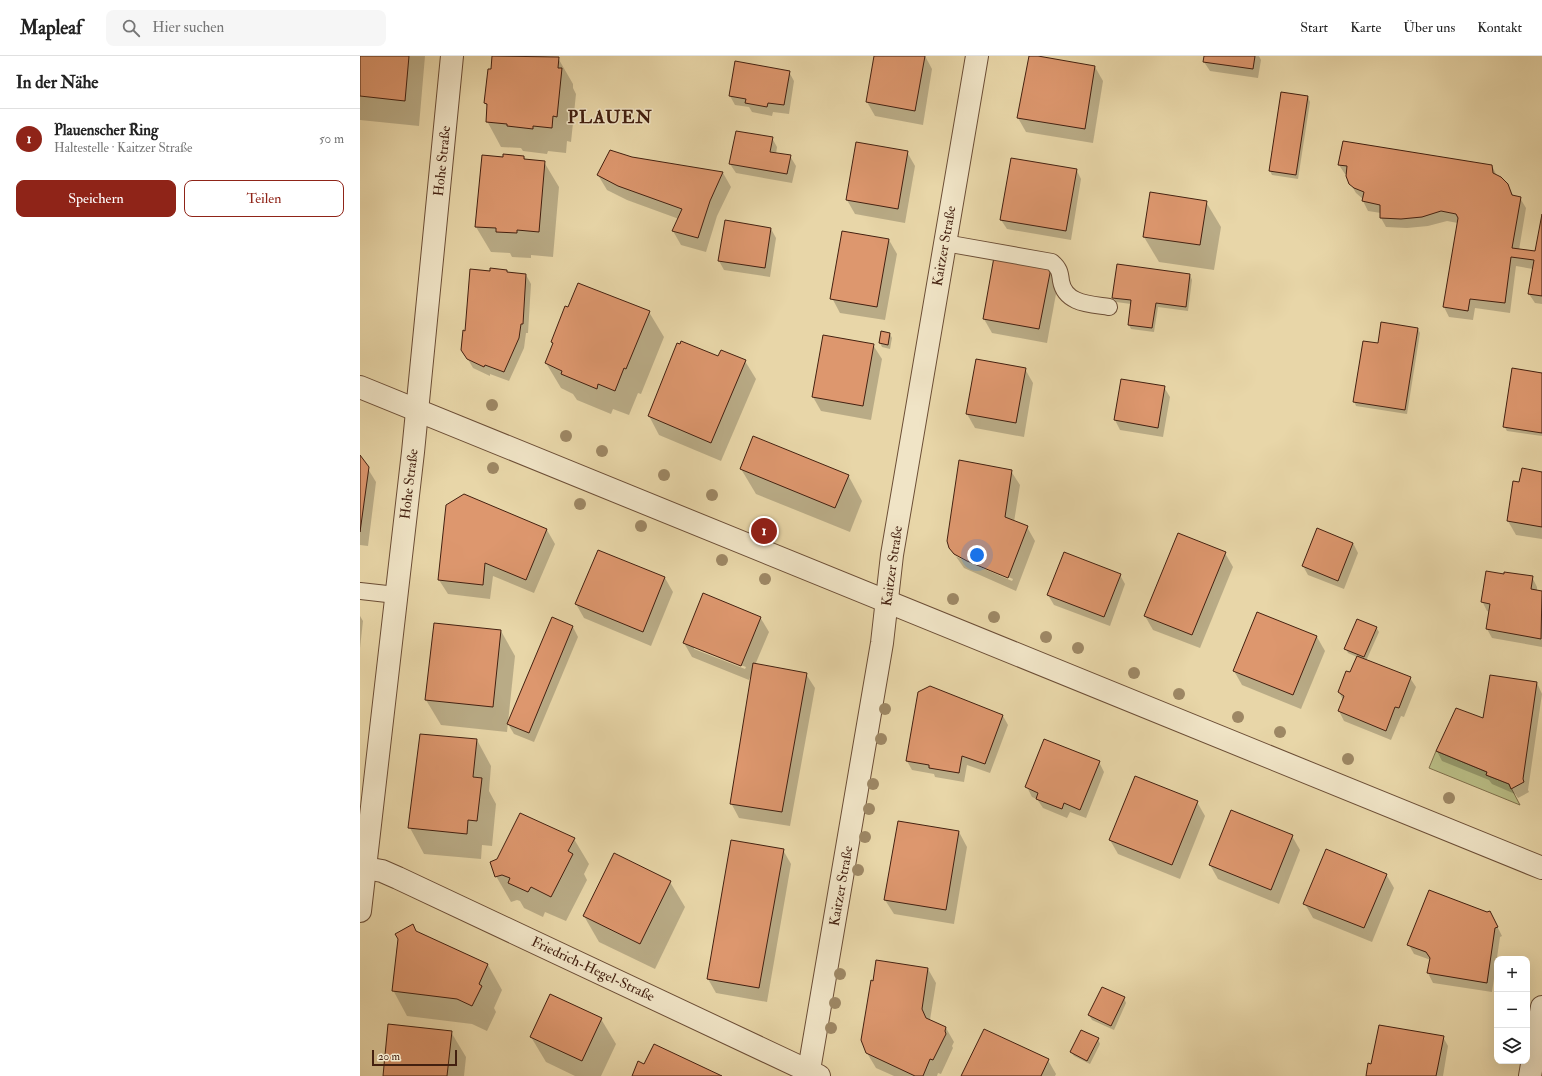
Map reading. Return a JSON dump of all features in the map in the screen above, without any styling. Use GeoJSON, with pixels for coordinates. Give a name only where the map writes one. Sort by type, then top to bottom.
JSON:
{"type":"FeatureCollection","features":[{"type":"Feature","properties":{"kind":"street","name":"Hohe Straße"},"geometry":{"type":"LineString","coordinates":[[360,911],[413,452],[452,56]]}},
{"type":"Feature","properties":{"kind":"street","name":"Kaitzer Straße"},"geometry":{"type":"LineString","coordinates":[[812,1074],[882,643],[892,555],[977,56]]}},
{"type":"Feature","properties":{"kind":"street"},"geometry":{"type":"LineString","coordinates":[[360,387],[1542,868]]}},
{"type":"Feature","properties":{"kind":"street","name":"Friedrich-Hegel-Straße"},"geometry":{"type":"LineString","coordinates":[[365,868],[382,871],[398,878],[812,1074]]}},
{"type":"Feature","properties":{"kind":"street"},"geometry":{"type":"LineString","coordinates":[[1530,1076],[1542,1007]]}},
{"type":"Feature","properties":{"kind":"lane"},"geometry":{"type":"LineString","coordinates":[[945,242],[1052,262],[1058,266],[1063,288],[1069,297],[1079,302],[1109,307]]}},
{"type":"Feature","properties":{"kind":"lane"},"geometry":{"type":"LineString","coordinates":[[360,591],[396,595]]}},
{"type":"Feature","properties":{"kind":"green space"},"geometry":{"type":"Polygon","coordinates":[[[1436,751],[1487,772],[1486,775],[1509,784],[1520,805],[1429,768],[1436,751]]]}},
{"type":"Feature","properties":{"kind":"building"},"geometry":{"type":"Polygon","coordinates":[[[360,56],[409,56],[405,101],[360,96],[360,56]]]}},
{"type":"Feature","properties":{"kind":"building"},"geometry":{"type":"Polygon","coordinates":[[[492,56],[559,57],[558,68],[562,68],[557,117],[553,116],[552,128],[533,126],[533,129],[486,122],[487,104],[484,103],[488,69],[491,69],[492,56]]]}},
{"type":"Feature","properties":{"kind":"building"},"geometry":{"type":"Polygon","coordinates":[[[874,56],[925,56],[915,111],[866,102],[874,56]]]}},
{"type":"Feature","properties":{"kind":"building"},"geometry":{"type":"Polygon","coordinates":[[[1029,56],[1038,56],[1095,66],[1085,129],[1017,118],[1029,56]]]}},
{"type":"Feature","properties":{"kind":"building"},"geometry":{"type":"Polygon","coordinates":[[[1204,56],[1255,56],[1253,69],[1203,62],[1204,56]]]}},
{"type":"Feature","properties":{"kind":"building"},"geometry":{"type":"Polygon","coordinates":[[[735,61],[790,71],[784,105],[768,103],[767,107],[745,103],[746,99],[729,96],[735,61]]]}},
{"type":"Feature","properties":{"kind":"building"},"geometry":{"type":"Polygon","coordinates":[[[1281,92],[1308,96],[1296,175],[1269,171],[1281,92]]]}},
{"type":"Feature","properties":{"kind":"building"},"geometry":{"type":"Polygon","coordinates":[[[736,131],[773,137],[770,152],[791,155],[787,174],[729,164],[736,131]]]}},
{"type":"Feature","properties":{"kind":"building"},"geometry":{"type":"Polygon","coordinates":[[[1343,141],[1492,165],[1493,173],[1501,177],[1508,184],[1512,195],[1521,197],[1512,248],[1535,251],[1542,214],[1542,296],[1528,294],[1534,260],[1511,257],[1505,303],[1470,299],[1468,311],[1443,307],[1458,218],[1456,214],[1441,211],[1422,217],[1401,219],[1380,218],[1380,205],[1362,201],[1364,192],[1349,184],[1346,176],[1347,166],[1338,165],[1343,141]]]}},
{"type":"Feature","properties":{"kind":"building"},"geometry":{"type":"Polygon","coordinates":[[[856,142],[908,151],[898,209],[846,200],[856,142]]]}},
{"type":"Feature","properties":{"kind":"building"},"geometry":{"type":"Polygon","coordinates":[[[610,150],[632,157],[723,172],[710,201],[698,238],[672,231],[682,209],[618,186],[597,175],[610,150]]]}},
{"type":"Feature","properties":{"kind":"building"},"geometry":{"type":"Polygon","coordinates":[[[503,154],[524,156],[524,159],[545,161],[539,232],[517,230],[517,233],[496,232],[496,228],[475,227],[482,155],[503,157],[503,154]]]}},
{"type":"Feature","properties":{"kind":"building"},"geometry":{"type":"Polygon","coordinates":[[[1011,158],[1077,169],[1066,231],[1000,220],[1011,158]]]}},
{"type":"Feature","properties":{"kind":"building"},"geometry":{"type":"Polygon","coordinates":[[[1150,192],[1207,201],[1200,245],[1143,237],[1150,192]]]}},
{"type":"Feature","properties":{"kind":"building"},"geometry":{"type":"Polygon","coordinates":[[[725,220],[771,228],[765,268],[718,261],[725,220]]]}},
{"type":"Feature","properties":{"kind":"building"},"geometry":{"type":"Polygon","coordinates":[[[842,231],[889,239],[877,307],[830,299],[842,231]]]}},
{"type":"Feature","properties":{"kind":"building"},"geometry":{"type":"Polygon","coordinates":[[[994,257],[1051,268],[1039,329],[983,319],[994,257]]]}},
{"type":"Feature","properties":{"kind":"building"},"geometry":{"type":"Polygon","coordinates":[[[1117,264],[1190,274],[1186,307],[1156,303],[1152,328],[1128,325],[1131,300],[1112,298],[1117,264]]]}},
{"type":"Feature","properties":{"kind":"building"},"geometry":{"type":"Polygon","coordinates":[[[490,268],[526,274],[523,324],[521,324],[519,338],[504,372],[485,365],[484,367],[467,359],[461,350],[463,330],[465,331],[470,269],[490,271],[490,268]]]}},
{"type":"Feature","properties":{"kind":"building"},"geometry":{"type":"Polygon","coordinates":[[[578,283],[650,311],[626,369],[624,368],[615,391],[598,384],[597,389],[561,374],[562,371],[545,363],[553,343],[551,342],[565,306],[568,307],[578,283]]]}},
{"type":"Feature","properties":{"kind":"building"},"geometry":{"type":"Polygon","coordinates":[[[1381,322],[1418,328],[1405,410],[1353,402],[1363,341],[1378,343],[1381,322]]]}},
{"type":"Feature","properties":{"kind":"building"},"geometry":{"type":"Polygon","coordinates":[[[881,331],[890,333],[888,345],[879,343],[881,331]]]}},
{"type":"Feature","properties":{"kind":"building"},"geometry":{"type":"Polygon","coordinates":[[[823,335],[874,344],[863,406],[812,397],[823,335]]]}},
{"type":"Feature","properties":{"kind":"building"},"geometry":{"type":"Polygon","coordinates":[[[681,341],[718,356],[721,350],[746,360],[711,443],[648,416],[677,343],[680,344],[681,341]]]}},
{"type":"Feature","properties":{"kind":"building"},"geometry":{"type":"Polygon","coordinates":[[[976,359],[1026,368],[1016,423],[966,414],[976,359]]]}},
{"type":"Feature","properties":{"kind":"building"},"geometry":{"type":"Polygon","coordinates":[[[1512,368],[1542,373],[1542,433],[1503,427],[1512,368]]]}},
{"type":"Feature","properties":{"kind":"building"},"geometry":{"type":"Polygon","coordinates":[[[1121,379],[1165,386],[1158,428],[1114,420],[1121,379]]]}},
{"type":"Feature","properties":{"kind":"building"},"geometry":{"type":"Polygon","coordinates":[[[753,436],[849,475],[835,508],[740,469],[753,436]]]}},
{"type":"Feature","properties":{"kind":"building"},"geometry":{"type":"Polygon","coordinates":[[[360,455],[369,467],[360,532],[360,455]]]}},
{"type":"Feature","properties":{"kind":"building"},"geometry":{"type":"Polygon","coordinates":[[[959,460],[1012,470],[1005,517],[1028,526],[1008,578],[967,561],[954,554],[949,548],[947,541],[959,460]]]}},
{"type":"Feature","properties":{"kind":"building"},"geometry":{"type":"Polygon","coordinates":[[[1522,468],[1542,472],[1542,527],[1507,521],[1513,481],[1519,482],[1522,468]]]}},
{"type":"Feature","properties":{"kind":"building"},"geometry":{"type":"Polygon","coordinates":[[[464,494],[547,529],[526,580],[485,563],[483,585],[438,580],[446,505],[464,494]]]}},
{"type":"Feature","properties":{"kind":"building"},"geometry":{"type":"Polygon","coordinates":[[[1317,528],[1353,543],[1338,581],[1302,566],[1317,528]]]}},
{"type":"Feature","properties":{"kind":"building"},"geometry":{"type":"Polygon","coordinates":[[[1178,533],[1226,552],[1192,635],[1144,616],[1178,533]]]}},
{"type":"Feature","properties":{"kind":"building"},"geometry":{"type":"Polygon","coordinates":[[[598,550],[665,577],[643,632],[575,604],[598,550]]]}},
{"type":"Feature","properties":{"kind":"building"},"geometry":{"type":"Polygon","coordinates":[[[1064,552],[1121,574],[1104,617],[1047,595],[1064,552]]]}},
{"type":"Feature","properties":{"kind":"building"},"geometry":{"type":"Polygon","coordinates":[[[1486,571],[1533,576],[1531,589],[1542,591],[1541,639],[1486,629],[1490,604],[1481,602],[1486,571]]]}},
{"type":"Feature","properties":{"kind":"building"},"geometry":{"type":"Polygon","coordinates":[[[703,593],[761,617],[741,666],[683,643],[703,593]]]}},
{"type":"Feature","properties":{"kind":"building"},"geometry":{"type":"Polygon","coordinates":[[[1257,612],[1317,636],[1293,695],[1233,671],[1257,612]]]}},
{"type":"Feature","properties":{"kind":"building"},"geometry":{"type":"Polygon","coordinates":[[[552,617],[573,626],[529,733],[507,724],[552,617]]]}},
{"type":"Feature","properties":{"kind":"building"},"geometry":{"type":"Polygon","coordinates":[[[1357,619],[1377,627],[1364,657],[1344,649],[1357,619]]]}},
{"type":"Feature","properties":{"kind":"building"},"geometry":{"type":"Polygon","coordinates":[[[434,623],[501,630],[493,707],[425,700],[434,623]]]}},
{"type":"Feature","properties":{"kind":"building"},"geometry":{"type":"Polygon","coordinates":[[[1357,656],[1411,677],[1399,708],[1395,707],[1386,731],[1338,711],[1344,696],[1338,692],[1346,671],[1350,672],[1357,656]]]}},
{"type":"Feature","properties":{"kind":"building"},"geometry":{"type":"Polygon","coordinates":[[[753,663],[807,673],[782,812],[730,804],[753,663]]]}},
{"type":"Feature","properties":{"kind":"building"},"geometry":{"type":"Polygon","coordinates":[[[1490,675],[1537,682],[1523,779],[1524,782],[1511,789],[1509,784],[1486,775],[1487,772],[1436,751],[1456,708],[1483,718],[1490,675]]]}},
{"type":"Feature","properties":{"kind":"building"},"geometry":{"type":"Polygon","coordinates":[[[930,686],[1003,715],[985,764],[962,756],[959,773],[929,768],[929,765],[906,761],[918,692],[930,686]]]}},
{"type":"Feature","properties":{"kind":"building"},"geometry":{"type":"Polygon","coordinates":[[[420,734],[477,739],[473,777],[482,778],[477,821],[468,820],[467,834],[408,828],[420,734]]]}},
{"type":"Feature","properties":{"kind":"building"},"geometry":{"type":"Polygon","coordinates":[[[1044,739],[1100,761],[1080,810],[1064,803],[1062,809],[1036,799],[1038,793],[1025,787],[1044,739]]]}},
{"type":"Feature","properties":{"kind":"building"},"geometry":{"type":"Polygon","coordinates":[[[1135,776],[1198,801],[1172,865],[1109,840],[1135,776]]]}},
{"type":"Feature","properties":{"kind":"building"},"geometry":{"type":"Polygon","coordinates":[[[1231,810],[1293,835],[1271,890],[1209,865],[1231,810]]]}},
{"type":"Feature","properties":{"kind":"building"},"geometry":{"type":"Polygon","coordinates":[[[520,813],[575,838],[568,851],[573,854],[551,897],[531,887],[528,892],[508,883],[510,878],[502,875],[495,877],[490,862],[497,859],[520,813]]]}},
{"type":"Feature","properties":{"kind":"building"},"geometry":{"type":"Polygon","coordinates":[[[898,821],[959,831],[946,910],[884,900],[898,821]]]}},
{"type":"Feature","properties":{"kind":"building"},"geometry":{"type":"Polygon","coordinates":[[[731,840],[784,849],[759,988],[707,979],[731,840]]]}},
{"type":"Feature","properties":{"kind":"building"},"geometry":{"type":"Polygon","coordinates":[[[1326,849],[1387,874],[1364,928],[1303,904],[1326,849]]]}},
{"type":"Feature","properties":{"kind":"building"},"geometry":{"type":"Polygon","coordinates":[[[614,853],[671,881],[640,944],[583,916],[614,853]]]}},
{"type":"Feature","properties":{"kind":"building"},"geometry":{"type":"Polygon","coordinates":[[[1429,890],[1487,912],[1490,911],[1498,927],[1495,928],[1487,983],[1427,973],[1430,958],[1426,952],[1407,945],[1429,890]]]}},
{"type":"Feature","properties":{"kind":"building"},"geometry":{"type":"Polygon","coordinates":[[[413,924],[416,931],[488,964],[479,984],[482,986],[472,1006],[457,999],[392,991],[398,939],[395,934],[413,924]]]}},
{"type":"Feature","properties":{"kind":"building"},"geometry":{"type":"Polygon","coordinates":[[[876,960],[928,968],[922,1009],[926,1018],[946,1027],[946,1034],[933,1060],[930,1059],[923,1076],[915,1076],[866,1053],[861,1040],[871,980],[873,981],[876,960]]]}},
{"type":"Feature","properties":{"kind":"building"},"geometry":{"type":"Polygon","coordinates":[[[1102,987],[1125,997],[1111,1026],[1088,1015],[1102,987]]]}},
{"type":"Feature","properties":{"kind":"building"},"geometry":{"type":"Polygon","coordinates":[[[550,994],[602,1018],[582,1061],[530,1037],[550,994]]]}},
{"type":"Feature","properties":{"kind":"building"},"geometry":{"type":"Polygon","coordinates":[[[388,1024],[452,1031],[447,1076],[383,1076],[388,1024]]]}},
{"type":"Feature","properties":{"kind":"building"},"geometry":{"type":"Polygon","coordinates":[[[1379,1025],[1444,1036],[1436,1076],[1366,1076],[1368,1063],[1371,1064],[1379,1025]]]}},
{"type":"Feature","properties":{"kind":"building"},"geometry":{"type":"Polygon","coordinates":[[[984,1029],[1049,1059],[1041,1076],[961,1076],[984,1029]]]}},
{"type":"Feature","properties":{"kind":"building"},"geometry":{"type":"Polygon","coordinates":[[[1081,1030],[1099,1038],[1087,1061],[1070,1052],[1081,1030]]]}},
{"type":"Feature","properties":{"kind":"building"},"geometry":{"type":"Polygon","coordinates":[[[654,1044],[722,1076],[632,1076],[638,1061],[644,1064],[654,1044]]]}},
{"type":"Feature","properties":{"kind":"place","name":"Plauenscher Ring"},"geometry":{"type":"Point","coordinates":[764,531]}},
{"type":"Feature","properties":{"kind":"district","name":"PLAUEN"},"geometry":{"type":"Point","coordinates":[610,117]}}]}
